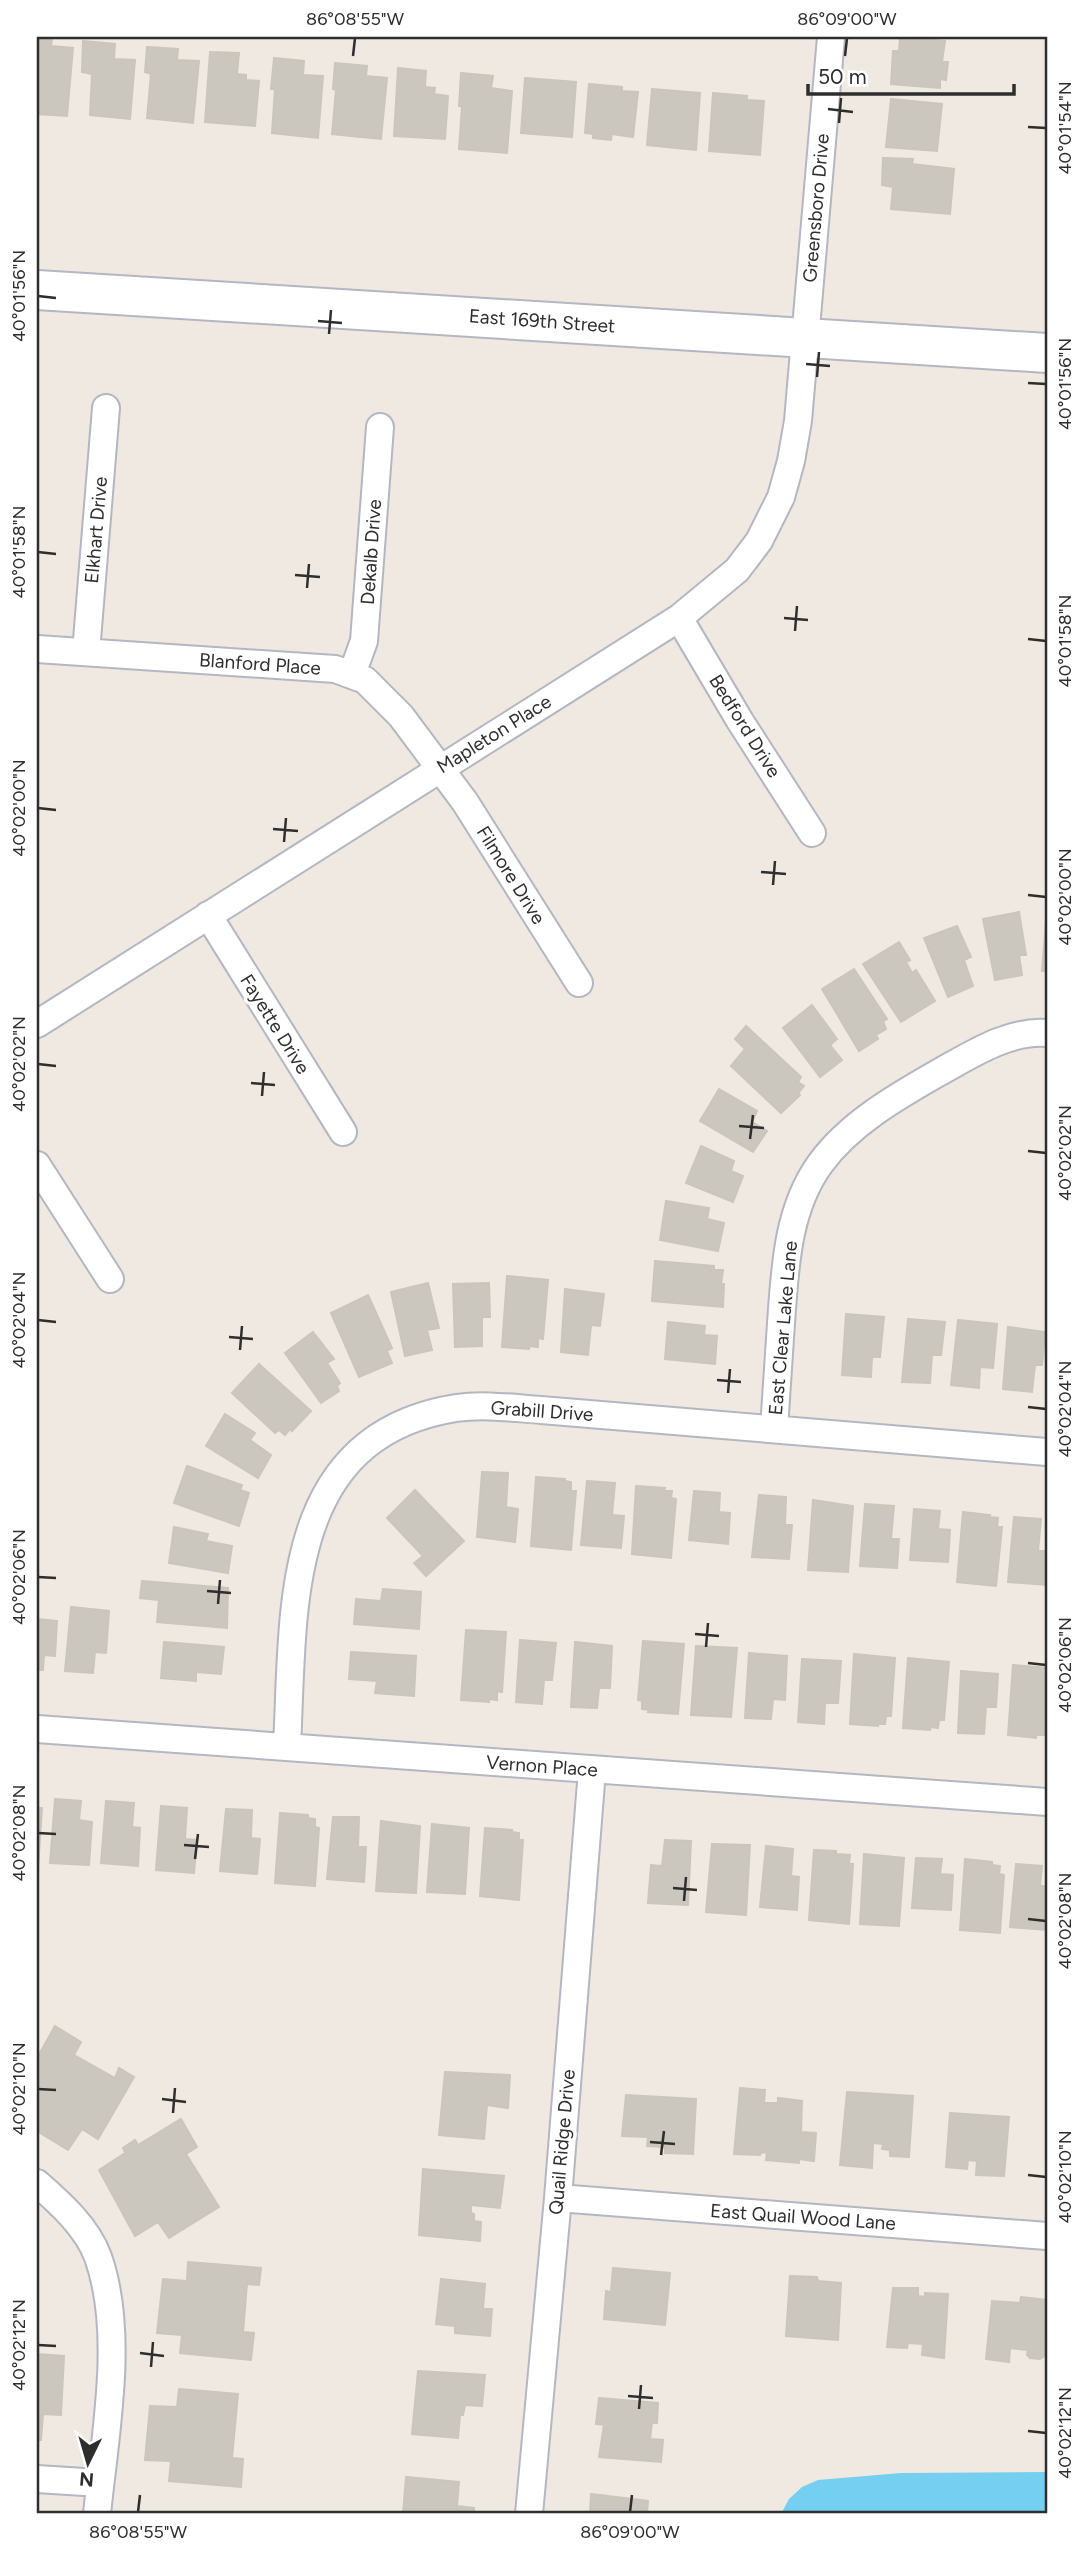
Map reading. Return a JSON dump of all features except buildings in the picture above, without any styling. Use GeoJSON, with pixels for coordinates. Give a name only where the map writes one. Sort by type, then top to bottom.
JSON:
{"type":"FeatureCollection","features":[{"type":"Feature","properties":{"kind":"street","name":"Greensboro Drive"},"geometry":{"type":"LineString","coordinates":[[805,338],[830,37]]}},
{"type":"Feature","properties":{"kind":"street","name":"East 169th Street"},"geometry":{"type":"LineString","coordinates":[[37,290],[1047,353]]}},
{"type":"Feature","properties":{"kind":"street","name":"Mapleton Place"},"geometry":{"type":"LineString","coordinates":[[37,1024],[679,618],[737,570],[759,541],[781,497],[798,421],[805,338]]}},
{"type":"Feature","properties":{"kind":"street","name":"Elkhart Drive"},"geometry":{"type":"LineString","coordinates":[[86,652],[106,408]]}},
{"type":"Feature","properties":{"kind":"street","name":"Dekalb Drive"},"geometry":{"type":"LineString","coordinates":[[352,674],[364,641],[380,427]]}},
{"type":"Feature","properties":{"kind":"street","name":"Bedford Drive"},"geometry":{"type":"LineString","coordinates":[[679,618],[740,721],[812,833]]}},
{"type":"Feature","properties":{"kind":"street","name":"Blanford Place"},"geometry":{"type":"LineString","coordinates":[[37,649],[334,669],[352,674],[365,680],[401,716],[440,769]]}},
{"type":"Feature","properties":{"kind":"street","name":"Filmore Drive"},"geometry":{"type":"LineString","coordinates":[[440,769],[465,802],[579,983]]}},
{"type":"Feature","properties":{"kind":"street","name":"Fayette Drive"},"geometry":{"type":"LineString","coordinates":[[208,915],[343,1132]]}},
{"type":"Feature","properties":{"kind":"street","name":"East Clear Lake Lane"},"geometry":{"type":"LineString","coordinates":[[774,1429],[785,1272],[791,1234],[801,1198],[820,1164],[844,1137],[872,1114],[914,1086],[986,1047],[1010,1038],[1047,1033]]}},
{"type":"Feature","properties":{"kind":"street"},"geometry":{"type":"LineString","coordinates":[[37,1165],[110,1279]]}},
{"type":"Feature","properties":{"kind":"street","name":"Grabill Drive"},"geometry":{"type":"LineString","coordinates":[[287,1747],[293,1611],[300,1561],[308,1532],[327,1493],[351,1460],[382,1432],[408,1421],[454,1408],[474,1406],[1047,1452]]}},
{"type":"Feature","properties":{"kind":"street","name":"Vernon Place"},"geometry":{"type":"LineString","coordinates":[[37,1729],[1047,1802]]}},
{"type":"Feature","properties":{"kind":"street","name":"Quail Ridge Drive"},"geometry":{"type":"LineString","coordinates":[[529,2514],[558,2198],[592,1770]]}},
{"type":"Feature","properties":{"kind":"street"},"geometry":{"type":"LineString","coordinates":[[37,2183],[61,2204],[88,2239],[97,2256],[110,2310],[113,2351],[97,2514]]}},
{"type":"Feature","properties":{"kind":"street","name":"East Quail Wood Lane"},"geometry":{"type":"LineString","coordinates":[[558,2198],[1047,2236]]}},
{"type":"Feature","properties":{"kind":"street"},"geometry":{"type":"LineString","coordinates":[[37,2479],[100,2483]]}},
{"type":"Feature","properties":{"kind":"water"},"geometry":{"type":"Polygon","coordinates":[[[1047,2472],[1047,2514],[781,2514],[789,2499],[802,2487],[818,2480],[901,2473],[1047,2472]]]}}]}
